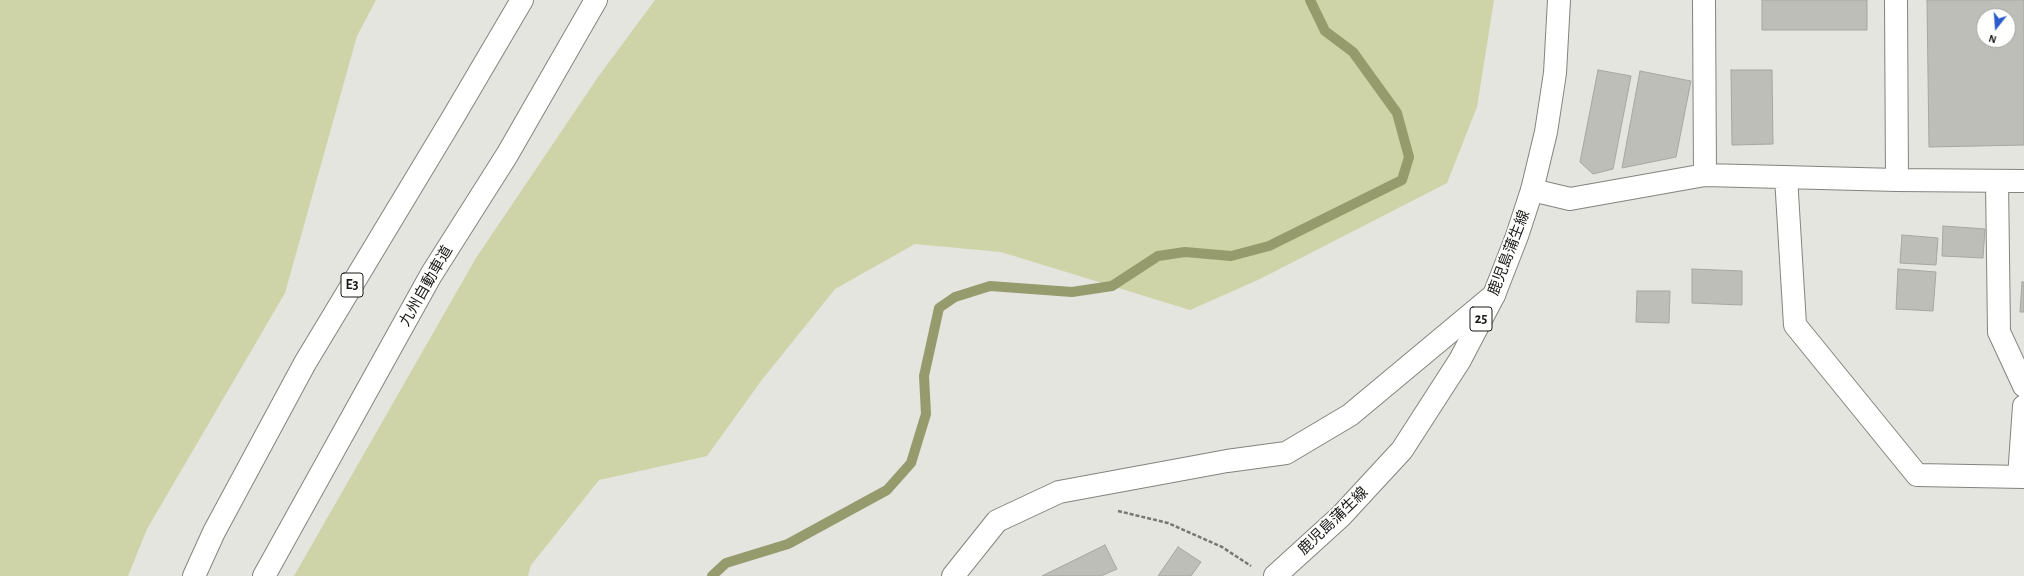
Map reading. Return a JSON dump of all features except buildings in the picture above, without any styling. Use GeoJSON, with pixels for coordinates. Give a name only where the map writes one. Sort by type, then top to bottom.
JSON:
{"type":"FeatureCollection","features":[{"type":"Feature","properties":{"kind":"main road","name":"E3"},"geometry":{"type":"LineString","coordinates":[[194,576],[214,532],[305,363],[452,120],[522,0]]}},
{"type":"Feature","properties":{"kind":"main road","name":"九州自動車道"},"geometry":{"type":"LineString","coordinates":[[264,576],[431,275],[507,155],[596,0]]}},
{"type":"Feature","properties":{"kind":"main road","name":"鹿児島蒲生線"},"geometry":{"type":"LineString","coordinates":[[1275,576],[1341,516],[1402,450],[1460,360],[1494,294],[1517,236],[1532,190],[1546,132],[1555,73],[1559,0]]}},
{"type":"Feature","properties":{"kind":"main road"},"geometry":{"type":"LineString","coordinates":[[1704,0],[1705,175]]}},
{"type":"Feature","properties":{"kind":"main road"},"geometry":{"type":"LineString","coordinates":[[1896,0],[1897,180]]}},
{"type":"Feature","properties":{"kind":"main road"},"geometry":{"type":"LineString","coordinates":[[1532,190],[1570,199],[1705,175],[1897,180],[2024,181]]}},
{"type":"Feature","properties":{"kind":"main road"},"geometry":{"type":"LineString","coordinates":[[1786,177],[1795,325],[1917,475],[2022,477],[2024,406]]}},
{"type":"Feature","properties":{"kind":"main road"},"geometry":{"type":"LineString","coordinates":[[1997,181],[1999,332],[2024,386]]}},
{"type":"Feature","properties":{"kind":"main road"},"geometry":{"type":"LineString","coordinates":[[953,576],[997,521],[1059,492],[1227,461],[1286,453],[1350,414],[1494,294]]}},
{"type":"Feature","properties":{"kind":"path"},"geometry":{"type":"LineString","coordinates":[[1117,511],[1168,523],[1222,547],[1254,568]]}},
{"type":"Feature","properties":{"kind":"green space"},"geometry":{"type":"Polygon","coordinates":[[[0,0],[376,0],[357,36],[285,293],[147,529],[128,576],[0,576],[0,0]]]}},
{"type":"Feature","properties":{"kind":"green space"},"geometry":{"type":"Polygon","coordinates":[[[655,0],[1494,0],[1477,107],[1447,183],[1260,279],[1190,310],[1001,252],[915,244],[835,289],[761,381],[707,456],[599,480],[531,565],[528,576],[294,576],[476,258],[598,77],[655,0]]]}},
{"type":"Feature","properties":{"kind":"waterway"},"geometry":{"type":"LineString","coordinates":[[712,576],[726,563],[788,544],[887,490],[911,463],[926,414],[924,376],[939,308],[955,297],[990,286],[1072,292],[1112,286],[1158,256],[1185,252],[1231,256],[1269,246],[1402,180],[1409,157],[1397,113],[1353,52],[1325,31],[1310,0]]}}]}
